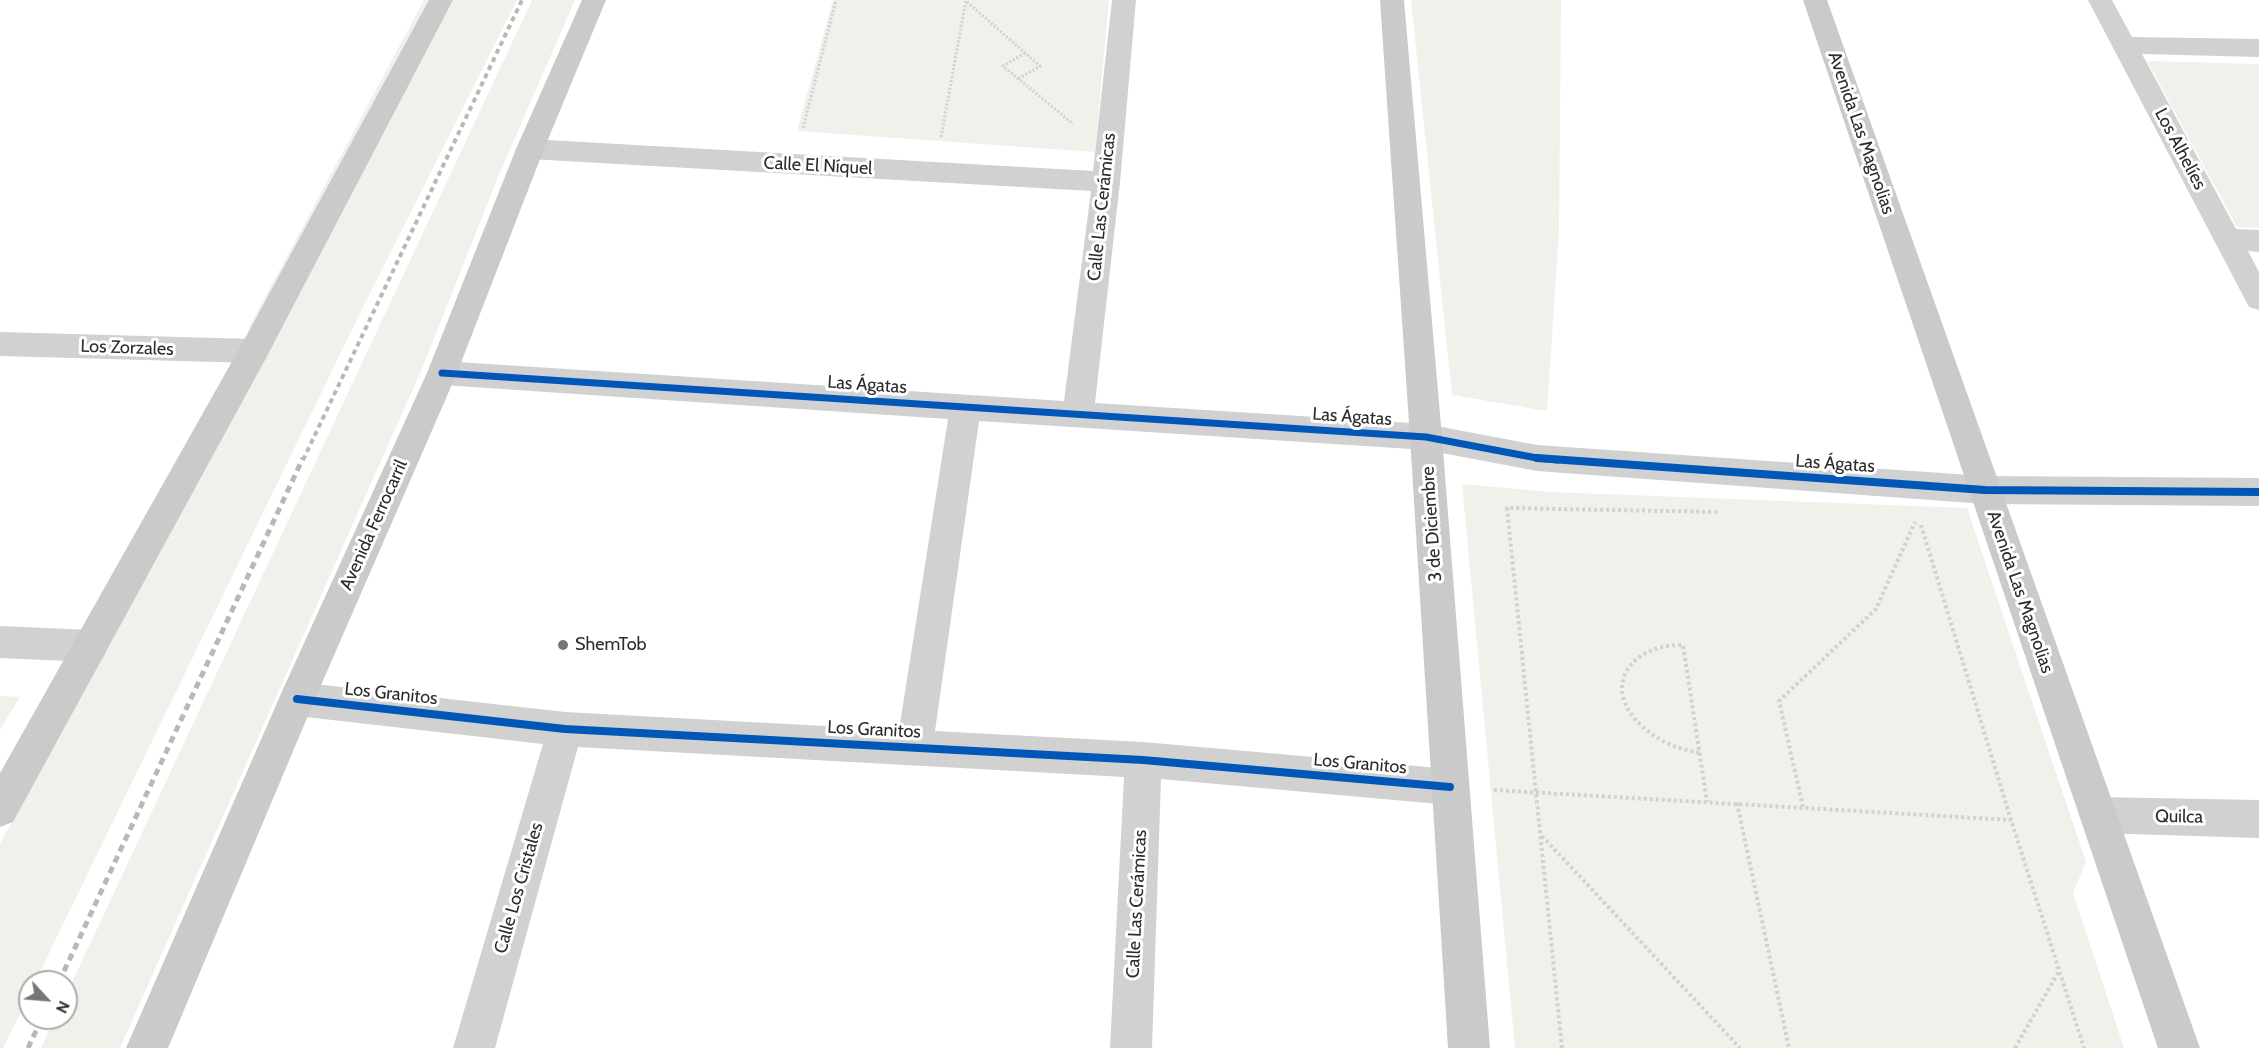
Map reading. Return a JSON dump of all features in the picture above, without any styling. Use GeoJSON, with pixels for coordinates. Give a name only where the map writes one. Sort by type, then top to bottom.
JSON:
{"type":"FeatureCollection","features":[{"type":"Feature","properties":{"kind":"street"},"geometry":{"type":"LineString","coordinates":[[0,808],[254,351],[441,0]]}},
{"type":"Feature","properties":{"kind":"street","name":"Avenida Ferrocarril"},"geometry":{"type":"LineString","coordinates":[[147,1048],[297,699],[442,373],[530,149],[594,0]]}},
{"type":"Feature","properties":{"kind":"street","name":"Calle Las Cerámicas"},"geometry":{"type":"LineString","coordinates":[[1078,414],[1106,182],[1124,0]]}},
{"type":"Feature","properties":{"kind":"street","name":"3 de Diciembre"},"geometry":{"type":"LineString","coordinates":[[1392,0],[1426,437],[1469,1048]]}},
{"type":"Feature","properties":{"kind":"street","name":"Avenida Las Magnolias"},"geometry":{"type":"LineString","coordinates":[[1815,0],[2179,1048]]}},
{"type":"Feature","properties":{"kind":"street","name":"Los Alhelíes"},"geometry":{"type":"LineString","coordinates":[[2100,0],[2259,299]]}},
{"type":"Feature","properties":{"kind":"street"},"geometry":{"type":"LineString","coordinates":[[2125,45],[2259,48]]}},
{"type":"Feature","properties":{"kind":"street","name":"Calle El Níquel"},"geometry":{"type":"LineString","coordinates":[[530,149],[1106,182]]}},
{"type":"Feature","properties":{"kind":"street"},"geometry":{"type":"LineString","coordinates":[[2229,239],[2259,241]]}},
{"type":"Feature","properties":{"kind":"street","name":"Los Zorzales"},"geometry":{"type":"LineString","coordinates":[[0,344],[254,351]]}},
{"type":"Feature","properties":{"kind":"street","name":"Las Ágatas"},"geometry":{"type":"LineString","coordinates":[[442,373],[1426,437],[1537,458],[1985,489],[2259,492]]}},
{"type":"Feature","properties":{"kind":"street"},"geometry":{"type":"LineString","coordinates":[[915,747],[965,407]]}},
{"type":"Feature","properties":{"kind":"street"},"geometry":{"type":"LineString","coordinates":[[0,642],[91,646]]}},
{"type":"Feature","properties":{"kind":"street","name":"Los Granitos"},"geometry":{"type":"LineString","coordinates":[[297,699],[565,729],[1143,760],[1450,788]]}},
{"type":"Feature","properties":{"kind":"street","name":"Calle Los Cristales"},"geometry":{"type":"LineString","coordinates":[[474,1048],[565,729]]}},
{"type":"Feature","properties":{"kind":"street","name":"Calle Las Cerámicas"},"geometry":{"type":"LineString","coordinates":[[1131,1048],[1143,760]]}},
{"type":"Feature","properties":{"kind":"street","name":"Quilca"},"geometry":{"type":"LineString","coordinates":[[2098,815],[2259,819]]}},
{"type":"Feature","properties":{"kind":"path"},"geometry":{"type":"LineString","coordinates":[[813,129],[802,128],[836,0]]}},
{"type":"Feature","properties":{"kind":"path"},"geometry":{"type":"LineString","coordinates":[[966,1],[1041,66],[1018,79]]}},
{"type":"Feature","properties":{"kind":"path"},"geometry":{"type":"LineString","coordinates":[[952,138],[941,137],[966,1]]}},
{"type":"Feature","properties":{"kind":"path"},"geometry":{"type":"LineString","coordinates":[[1025,53],[1003,66],[1079,129]]}},
{"type":"Feature","properties":{"kind":"path"},"geometry":{"type":"LineString","coordinates":[[1562,1048],[1507,508],[1730,512]]}},
{"type":"Feature","properties":{"kind":"path"},"geometry":{"type":"LineString","coordinates":[[1803,807],[1779,701],[1876,609],[1918,515],[2011,820],[2084,1048]]}},
{"type":"Feature","properties":{"kind":"path"},"geometry":{"type":"LineString","coordinates":[[1699,753],[1678,748],[1654,737],[1645,730],[1628,708],[1622,695],[1629,664],[1646,650],[1657,645],[1683,645],[1707,802]]}},
{"type":"Feature","properties":{"kind":"path"},"geometry":{"type":"LineString","coordinates":[[1450,788],[2011,820]]}},
{"type":"Feature","properties":{"kind":"path"},"geometry":{"type":"LineString","coordinates":[[1737,804],[1789,1048]]}},
{"type":"Feature","properties":{"kind":"path"},"geometry":{"type":"LineString","coordinates":[[1541,836],[1740,1048]]}},
{"type":"Feature","properties":{"kind":"path"},"geometry":{"type":"LineString","coordinates":[[2015,1048],[2060,971]]}},
{"type":"Feature","properties":{"kind":"shaded area"},"geometry":{"type":"Polygon","coordinates":[[[424,0],[517,0],[363,307],[41,970],[18,970],[18,1017],[3,1048],[0,1048],[0,844],[277,331],[248,329],[424,0]]]}},
{"type":"Feature","properties":{"kind":"shaded area"},"geometry":{"type":"Polygon","coordinates":[[[532,0],[575,0],[498,177],[421,371],[120,1048],[41,1048],[49,1030],[78,1030],[78,970],[532,0]]]}},
{"type":"Feature","properties":{"kind":"shaded area"},"geometry":{"type":"Polygon","coordinates":[[[833,0],[1109,0],[1095,152],[797,131],[833,0]]]}},
{"type":"Feature","properties":{"kind":"shaded area"},"geometry":{"type":"Polygon","coordinates":[[[1411,0],[1561,0],[1559,232],[1547,411],[1452,395],[1411,0]]]}},
{"type":"Feature","properties":{"kind":"shaded area"},"geometry":{"type":"Polygon","coordinates":[[[2147,61],[2259,64],[2259,228],[2237,227],[2147,61]]]}},
{"type":"Feature","properties":{"kind":"shaded area"},"geometry":{"type":"Polygon","coordinates":[[[1462,484],[1551,492],[1967,508],[2086,862],[2073,893],[2124,1048],[1515,1048],[1462,484]]]}},
{"type":"Feature","properties":{"kind":"shaded area"},"geometry":{"type":"Polygon","coordinates":[[[0,696],[20,697],[0,730],[0,696]]]}},
{"type":"Feature","properties":{"kind":"railway"},"geometry":{"type":"LineString","coordinates":[[303,460],[522,0]]}},
{"type":"Feature","properties":{"kind":"railway"},"geometry":{"type":"LineString","coordinates":[[65,970],[303,458]]}},
{"type":"Feature","properties":{"kind":"railway"},"geometry":{"type":"LineString","coordinates":[[28,1048],[36,1030]]}},
{"type":"Feature","properties":{"kind":"cycle path"},"geometry":{"type":"LineString","coordinates":[[442,373],[1426,437],[1537,458],[1985,490],[2259,492]]}},
{"type":"Feature","properties":{"kind":"cycle path"},"geometry":{"type":"LineString","coordinates":[[297,699],[565,729],[1143,760],[1450,787]]}},
{"type":"Feature","properties":{"kind":"place","name":"ShemTob"},"geometry":{"type":"Point","coordinates":[563,645]}}]}
